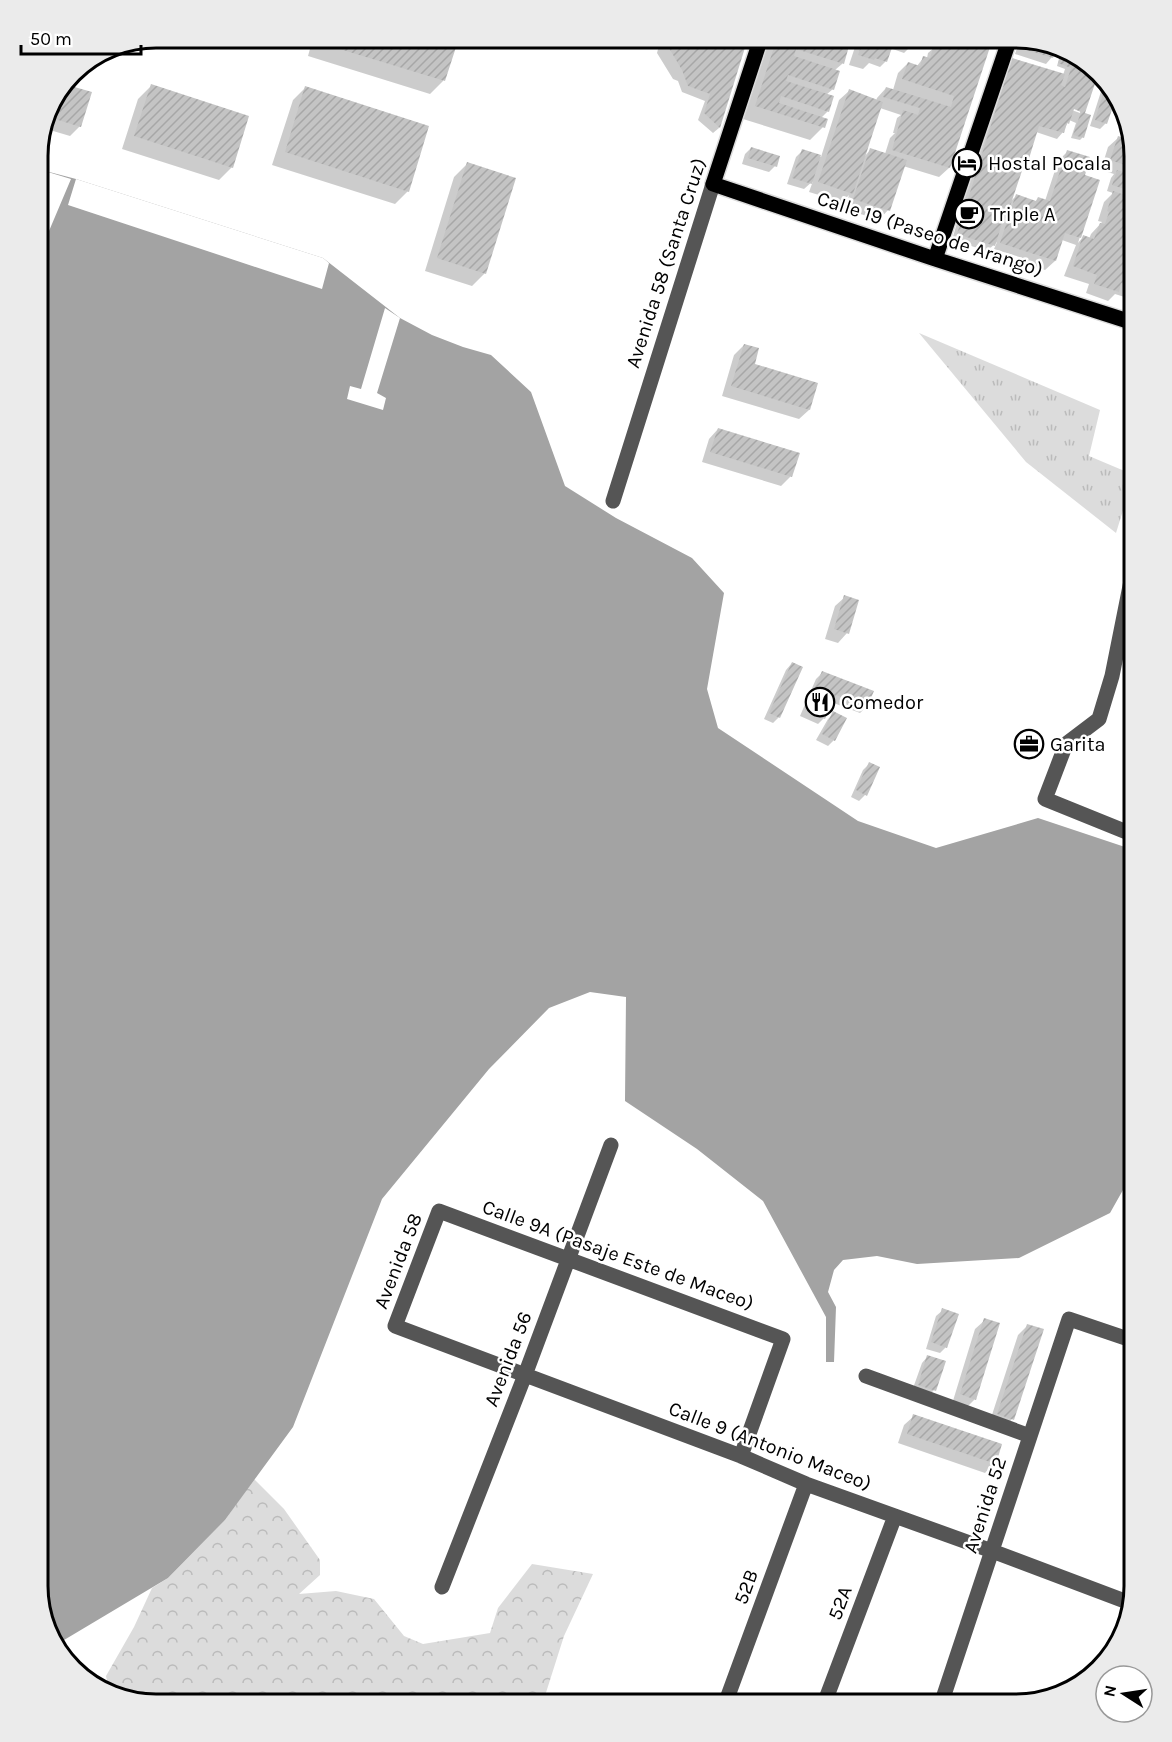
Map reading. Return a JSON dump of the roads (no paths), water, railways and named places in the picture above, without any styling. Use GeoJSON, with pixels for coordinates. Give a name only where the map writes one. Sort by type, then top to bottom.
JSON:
{"type":"FeatureCollection","features":[{"type":"Feature","properties":{"kind":"main road","name":"Avenida 58 (Santa Cruz)"},"geometry":{"type":"LineString","coordinates":[[713,184],[758,48]]}},
{"type":"Feature","properties":{"kind":"main road"},"geometry":{"type":"LineString","coordinates":[[935,260],[1007,48]]}},
{"type":"Feature","properties":{"kind":"main road","name":"Calle 19 (Paseo de Arango)"},"geometry":{"type":"LineString","coordinates":[[713,184],[935,260],[1124,320]]}},
{"type":"Feature","properties":{"kind":"street","name":"Avenida 58 (Santa Cruz)"},"geometry":{"type":"LineString","coordinates":[[613,501],[713,184]]}},
{"type":"Feature","properties":{"kind":"street"},"geometry":{"type":"LineString","coordinates":[[1124,616],[1112,676],[1099,719],[1066,744],[1045,799],[1124,831]]}},
{"type":"Feature","properties":{"kind":"street","name":"Avenida 56"},"geometry":{"type":"LineString","coordinates":[[442,1587],[525,1375],[611,1145]]}},
{"type":"Feature","properties":{"kind":"street","name":"Calle 9A (Pasaje Este de Maceo)"},"geometry":{"type":"LineString","coordinates":[[439,1211],[783,1339],[741,1456]]}},
{"type":"Feature","properties":{"kind":"street","name":"Avenida 58"},"geometry":{"type":"LineString","coordinates":[[395,1326],[439,1211]]}},
{"type":"Feature","properties":{"kind":"street","name":"Avenida 52"},"geometry":{"type":"LineString","coordinates":[[944,1694],[1069,1319],[1124,1338]]}},
{"type":"Feature","properties":{"kind":"street","name":"Calle 9 (Antonio Maceo)"},"geometry":{"type":"LineString","coordinates":[[395,1326],[741,1456],[806,1484],[1123,1600]]}},
{"type":"Feature","properties":{"kind":"street"},"geometry":{"type":"LineString","coordinates":[[866,1376],[1030,1436]]}},
{"type":"Feature","properties":{"kind":"street","name":"52B"},"geometry":{"type":"LineString","coordinates":[[729,1694],[806,1484]]}},
{"type":"Feature","properties":{"kind":"street","name":"52A"},"geometry":{"type":"LineString","coordinates":[[828,1694],[895,1516]]}},
{"type":"Feature","properties":{"kind":"place","name":"Hostal Pocala"},"geometry":{"type":"Point","coordinates":[967,163]}},
{"type":"Feature","properties":{"kind":"place","name":"Triple A"},"geometry":{"type":"Point","coordinates":[969,214]}},
{"type":"Feature","properties":{"kind":"place","name":"Comedor"},"geometry":{"type":"Point","coordinates":[820,702]}},
{"type":"Feature","properties":{"kind":"place","name":"Garita"},"geometry":{"type":"Point","coordinates":[1029,744]}}]}
